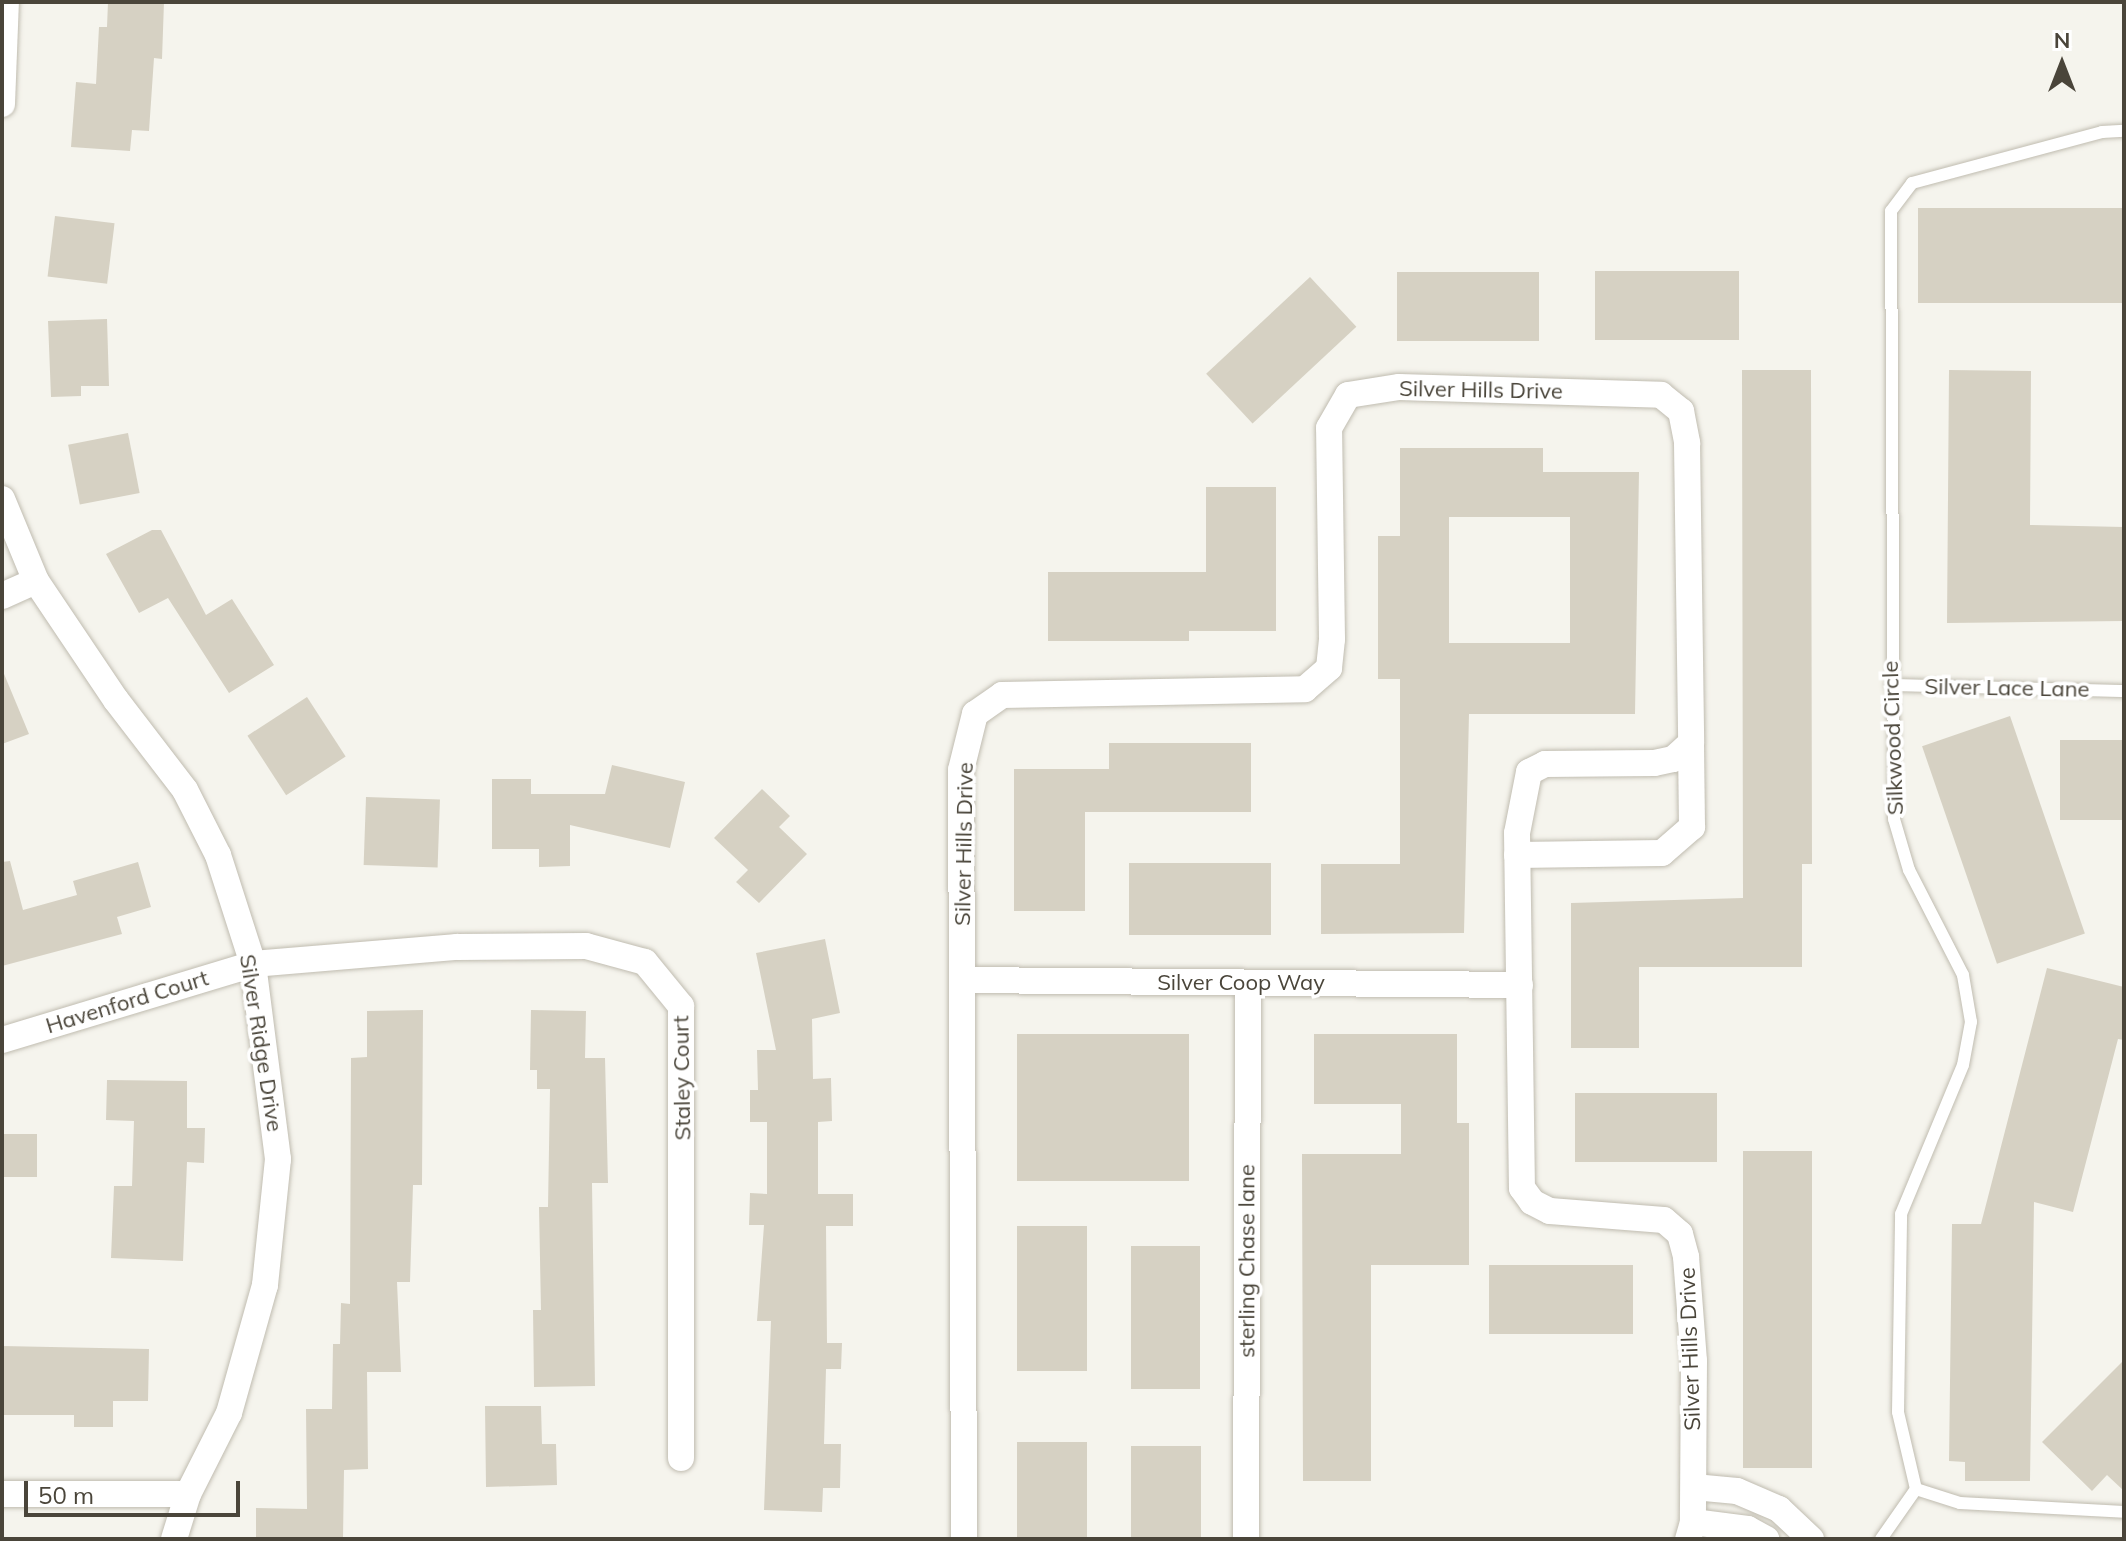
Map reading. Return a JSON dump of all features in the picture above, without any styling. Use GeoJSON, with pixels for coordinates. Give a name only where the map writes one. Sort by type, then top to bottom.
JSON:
{"type":"FeatureCollection","features":[{"type":"Feature","properties":{"kind":"street"},"geometry":{"type":"LineString","coordinates":[[2,104],[6,2]]}},
{"type":"Feature","properties":{"kind":"street","name":"Silver Hills Drive"},"geometry":{"type":"LineString","coordinates":[[964,1539],[961,770],[975,714],[1002,695],[1305,689],[1329,668],[1332,639],[1329,428],[1339,404],[1367,389],[1661,395],[1681,411],[1687,443],[1691,743],[1673,759],[1654,763],[1545,764],[1529,772],[1517,855],[1522,1188],[1532,1202],[1550,1211],[1664,1220],[1680,1234],[1686,1257],[1694,1361],[1694,1487],[1690,1531]]}},
{"type":"Feature","properties":{"kind":"street","name":"Silver Ridge Drive"},"geometry":{"type":"LineString","coordinates":[[2,499],[36,581],[116,700],[185,790],[218,855],[253,964],[278,1159],[265,1285],[229,1413],[188,1494],[174,1539]]}},
{"type":"Feature","properties":{"kind":"street"},"geometry":{"type":"LineString","coordinates":[[2,596],[36,581]]}},
{"type":"Feature","properties":{"kind":"street"},"geometry":{"type":"LineString","coordinates":[[1517,855],[1662,853],[1692,827],[1691,743]]}},
{"type":"Feature","properties":{"kind":"street","name":"Staley Court"},"geometry":{"type":"LineString","coordinates":[[253,964],[457,947],[586,946],[645,962],[681,1006],[681,1458]]}},
{"type":"Feature","properties":{"kind":"street","name":"Havenford Court"},"geometry":{"type":"LineString","coordinates":[[2,1040],[253,964]]}},
{"type":"Feature","properties":{"kind":"street","name":"Silver Coop Way"},"geometry":{"type":"LineString","coordinates":[[962,980],[1520,985]]}},
{"type":"Feature","properties":{"kind":"street","name":"sterling Chase lane"},"geometry":{"type":"LineString","coordinates":[[1246,1539],[1248,983]]}},
{"type":"Feature","properties":{"kind":"street"},"geometry":{"type":"LineString","coordinates":[[1694,1487],[1737,1491],[1779,1509],[1811,1539]]}},
{"type":"Feature","properties":{"kind":"street"},"geometry":{"type":"LineString","coordinates":[[2,1494],[188,1494]]}},
{"type":"Feature","properties":{"kind":"street"},"geometry":{"type":"LineString","coordinates":[[1690,1531],[1748,1529],[1766,1539]]}},
{"type":"Feature","properties":{"kind":"lane","name":"Silkwood Circle"},"geometry":{"type":"LineString","coordinates":[[1916,1489],[1898,1412],[1901,1214],[1963,1065],[1971,1022],[1963,975],[1909,870],[1894,819],[1891,211],[1912,183],[2102,132],[2124,131]]}},
{"type":"Feature","properties":{"kind":"lane","name":"Silver Lace Lane"},"geometry":{"type":"LineString","coordinates":[[1891,685],[2124,691]]}},
{"type":"Feature","properties":{"kind":"lane"},"geometry":{"type":"LineString","coordinates":[[1881,1539],[1916,1489],[1960,1503],[2124,1512]]}},
{"type":"Feature","properties":{"kind":"building"},"geometry":{"type":"Polygon","coordinates":[[[108,2],[164,2],[162,59],[154,58],[149,131],[132,130],[130,151],[71,147],[76,82],[96,84],[99,27],[107,27],[108,2]]]}},
{"type":"Feature","properties":{"kind":"building"},"geometry":{"type":"Polygon","coordinates":[[[1918,208],[2124,208],[2124,303],[1918,303],[1918,208]]]}},
{"type":"Feature","properties":{"kind":"building"},"geometry":{"type":"Polygon","coordinates":[[[55,216],[115,223],[107,284],[48,277],[55,216]]]}},
{"type":"Feature","properties":{"kind":"building"},"geometry":{"type":"Polygon","coordinates":[[[1595,271],[1739,271],[1739,340],[1595,340],[1595,271]]]}},
{"type":"Feature","properties":{"kind":"building"},"geometry":{"type":"Polygon","coordinates":[[[1397,272],[1539,272],[1539,341],[1397,341],[1397,272]]]}},
{"type":"Feature","properties":{"kind":"building"},"geometry":{"type":"Polygon","coordinates":[[[1310,277],[1356,327],[1253,424],[1206,374],[1310,277]]]}},
{"type":"Feature","properties":{"kind":"building"},"geometry":{"type":"Polygon","coordinates":[[[107,319],[109,386],[81,386],[81,396],[51,397],[48,321],[107,319]]]}},
{"type":"Feature","properties":{"kind":"building"},"geometry":{"type":"Polygon","coordinates":[[[1742,370],[1811,370],[1812,864],[1802,864],[1802,967],[1639,967],[1639,1048],[1571,1048],[1571,903],[1743,898],[1742,370]]]}},
{"type":"Feature","properties":{"kind":"building"},"geometry":{"type":"Polygon","coordinates":[[[1949,370],[2031,371],[2030,525],[2124,527],[2124,621],[1947,623],[1949,370]]]}},
{"type":"Feature","properties":{"kind":"building"},"geometry":{"type":"Polygon","coordinates":[[[128,433],[140,493],[80,505],[68,445],[128,433]]]}},
{"type":"Feature","properties":{"kind":"building"},"geometry":{"type":"Polygon","coordinates":[[[1400,448],[1543,448],[1543,472],[1639,472],[1635,714],[1469,714],[1464,933],[1321,934],[1321,864],[1400,864],[1400,679],[1378,679],[1378,536],[1400,536],[1400,448]],[[1449,517],[1449,643],[1570,643],[1570,517],[1449,517]]]}},
{"type":"Feature","properties":{"kind":"building"},"geometry":{"type":"Polygon","coordinates":[[[1206,487],[1276,487],[1276,631],[1189,631],[1189,641],[1048,641],[1048,572],[1206,572],[1206,487]]]}},
{"type":"Feature","properties":{"kind":"building"},"geometry":{"type":"Polygon","coordinates":[[[152,530],[161,530],[206,615],[232,599],[274,665],[229,693],[168,598],[139,613],[106,554],[152,530]]]}},
{"type":"Feature","properties":{"kind":"building"},"geometry":{"type":"Polygon","coordinates":[[[2,669],[29,734],[2,744],[2,669]]]}},
{"type":"Feature","properties":{"kind":"building"},"geometry":{"type":"Polygon","coordinates":[[[307,697],[346,757],[286,795],[247,736],[307,697]]]}},
{"type":"Feature","properties":{"kind":"building"},"geometry":{"type":"Polygon","coordinates":[[[2010,716],[2085,933],[1997,964],[1922,746],[2010,716]]]}},
{"type":"Feature","properties":{"kind":"building"},"geometry":{"type":"Polygon","coordinates":[[[2060,740],[2124,740],[2124,820],[2060,820],[2060,740]]]}},
{"type":"Feature","properties":{"kind":"building"},"geometry":{"type":"Polygon","coordinates":[[[1109,743],[1251,743],[1251,812],[1085,812],[1085,911],[1014,911],[1014,769],[1109,769],[1109,743]]]}},
{"type":"Feature","properties":{"kind":"building"},"geometry":{"type":"Polygon","coordinates":[[[612,765],[685,782],[670,848],[570,825],[570,866],[539,867],[539,849],[492,849],[492,779],[531,779],[531,794],[605,794],[612,765]]]}},
{"type":"Feature","properties":{"kind":"building"},"geometry":{"type":"Polygon","coordinates":[[[762,789],[790,816],[779,827],[807,854],[759,903],[736,882],[748,870],[714,838],[762,789]]]}},
{"type":"Feature","properties":{"kind":"building"},"geometry":{"type":"Polygon","coordinates":[[[366,797],[440,800],[438,868],[364,865],[366,797]]]}},
{"type":"Feature","properties":{"kind":"building"},"geometry":{"type":"Polygon","coordinates":[[[10,861],[23,910],[77,895],[73,881],[138,862],[151,907],[117,917],[122,934],[2,966],[2,862],[10,861]]]}},
{"type":"Feature","properties":{"kind":"building"},"geometry":{"type":"Polygon","coordinates":[[[1129,863],[1271,863],[1271,935],[1129,935],[1129,863]]]}},
{"type":"Feature","properties":{"kind":"building"},"geometry":{"type":"Polygon","coordinates":[[[825,939],[840,1013],[812,1019],[813,1079],[831,1078],[832,1121],[818,1122],[818,1194],[853,1194],[853,1226],[826,1226],[827,1343],[842,1343],[841,1369],[826,1369],[824,1444],[841,1444],[840,1488],[823,1488],[822,1512],[764,1510],[771,1321],[757,1321],[764,1225],[749,1225],[750,1193],[767,1194],[767,1122],[750,1122],[750,1090],[758,1090],[757,1050],[776,1050],[756,953],[825,939]]]}},
{"type":"Feature","properties":{"kind":"building"},"geometry":{"type":"Polygon","coordinates":[[[2047,968],[2124,987],[2124,1040],[2118,1039],[2073,1212],[2034,1202],[2030,1481],[1965,1481],[1965,1462],[1949,1461],[1952,1224],[1981,1224],[2047,968]]]}},
{"type":"Feature","properties":{"kind":"building"},"geometry":{"type":"Polygon","coordinates":[[[423,1010],[422,1185],[413,1185],[410,1282],[397,1282],[401,1372],[367,1372],[368,1469],[344,1470],[343,1539],[256,1539],[256,1508],[307,1509],[306,1409],[332,1409],[333,1344],[340,1344],[341,1303],[350,1304],[351,1058],[367,1057],[367,1011],[423,1010]]]}},
{"type":"Feature","properties":{"kind":"building"},"geometry":{"type":"Polygon","coordinates":[[[531,1010],[586,1011],[585,1058],[605,1058],[608,1183],[592,1183],[595,1386],[534,1387],[533,1310],[541,1310],[539,1207],[548,1207],[550,1089],[537,1089],[537,1070],[530,1070],[531,1010]]]}},
{"type":"Feature","properties":{"kind":"building"},"geometry":{"type":"Polygon","coordinates":[[[1017,1034],[1189,1034],[1189,1181],[1017,1181],[1017,1034]]]}},
{"type":"Feature","properties":{"kind":"building"},"geometry":{"type":"Polygon","coordinates":[[[1314,1034],[1457,1034],[1457,1123],[1469,1123],[1469,1265],[1371,1265],[1371,1481],[1303,1481],[1302,1154],[1401,1154],[1401,1104],[1314,1104],[1314,1034]]]}},
{"type":"Feature","properties":{"kind":"building"},"geometry":{"type":"Polygon","coordinates":[[[107,1080],[187,1081],[187,1128],[205,1128],[204,1163],[187,1162],[183,1261],[111,1258],[114,1186],[132,1186],[134,1121],[106,1120],[107,1080]]]}},
{"type":"Feature","properties":{"kind":"building"},"geometry":{"type":"Polygon","coordinates":[[[1575,1093],[1717,1093],[1717,1162],[1575,1162],[1575,1093]]]}},
{"type":"Feature","properties":{"kind":"building"},"geometry":{"type":"Polygon","coordinates":[[[2,1134],[37,1134],[37,1177],[2,1177],[2,1134]]]}},
{"type":"Feature","properties":{"kind":"building"},"geometry":{"type":"Polygon","coordinates":[[[1743,1151],[1812,1151],[1812,1468],[1743,1468],[1743,1151]]]}},
{"type":"Feature","properties":{"kind":"building"},"geometry":{"type":"Polygon","coordinates":[[[1017,1226],[1087,1226],[1087,1371],[1017,1371],[1017,1226]]]}},
{"type":"Feature","properties":{"kind":"building"},"geometry":{"type":"Polygon","coordinates":[[[1131,1246],[1200,1246],[1200,1389],[1131,1389],[1131,1246]]]}},
{"type":"Feature","properties":{"kind":"building"},"geometry":{"type":"Polygon","coordinates":[[[1489,1265],[1633,1265],[1633,1334],[1489,1334],[1489,1265]]]}},
{"type":"Feature","properties":{"kind":"building"},"geometry":{"type":"Polygon","coordinates":[[[2,1346],[149,1349],[148,1401],[113,1401],[113,1427],[74,1427],[74,1415],[2,1415],[2,1346]]]}},
{"type":"Feature","properties":{"kind":"building"},"geometry":{"type":"Polygon","coordinates":[[[2124,1360],[2124,1491],[2107,1475],[2092,1491],[2042,1442],[2124,1360]]]}},
{"type":"Feature","properties":{"kind":"building"},"geometry":{"type":"Polygon","coordinates":[[[485,1406],[541,1406],[542,1444],[556,1444],[557,1485],[486,1487],[485,1406]]]}},
{"type":"Feature","properties":{"kind":"building"},"geometry":{"type":"Polygon","coordinates":[[[1017,1442],[1087,1442],[1087,1539],[1017,1539],[1017,1442]]]}},
{"type":"Feature","properties":{"kind":"building"},"geometry":{"type":"Polygon","coordinates":[[[1131,1446],[1201,1446],[1201,1539],[1131,1539],[1131,1446]]]}}]}
